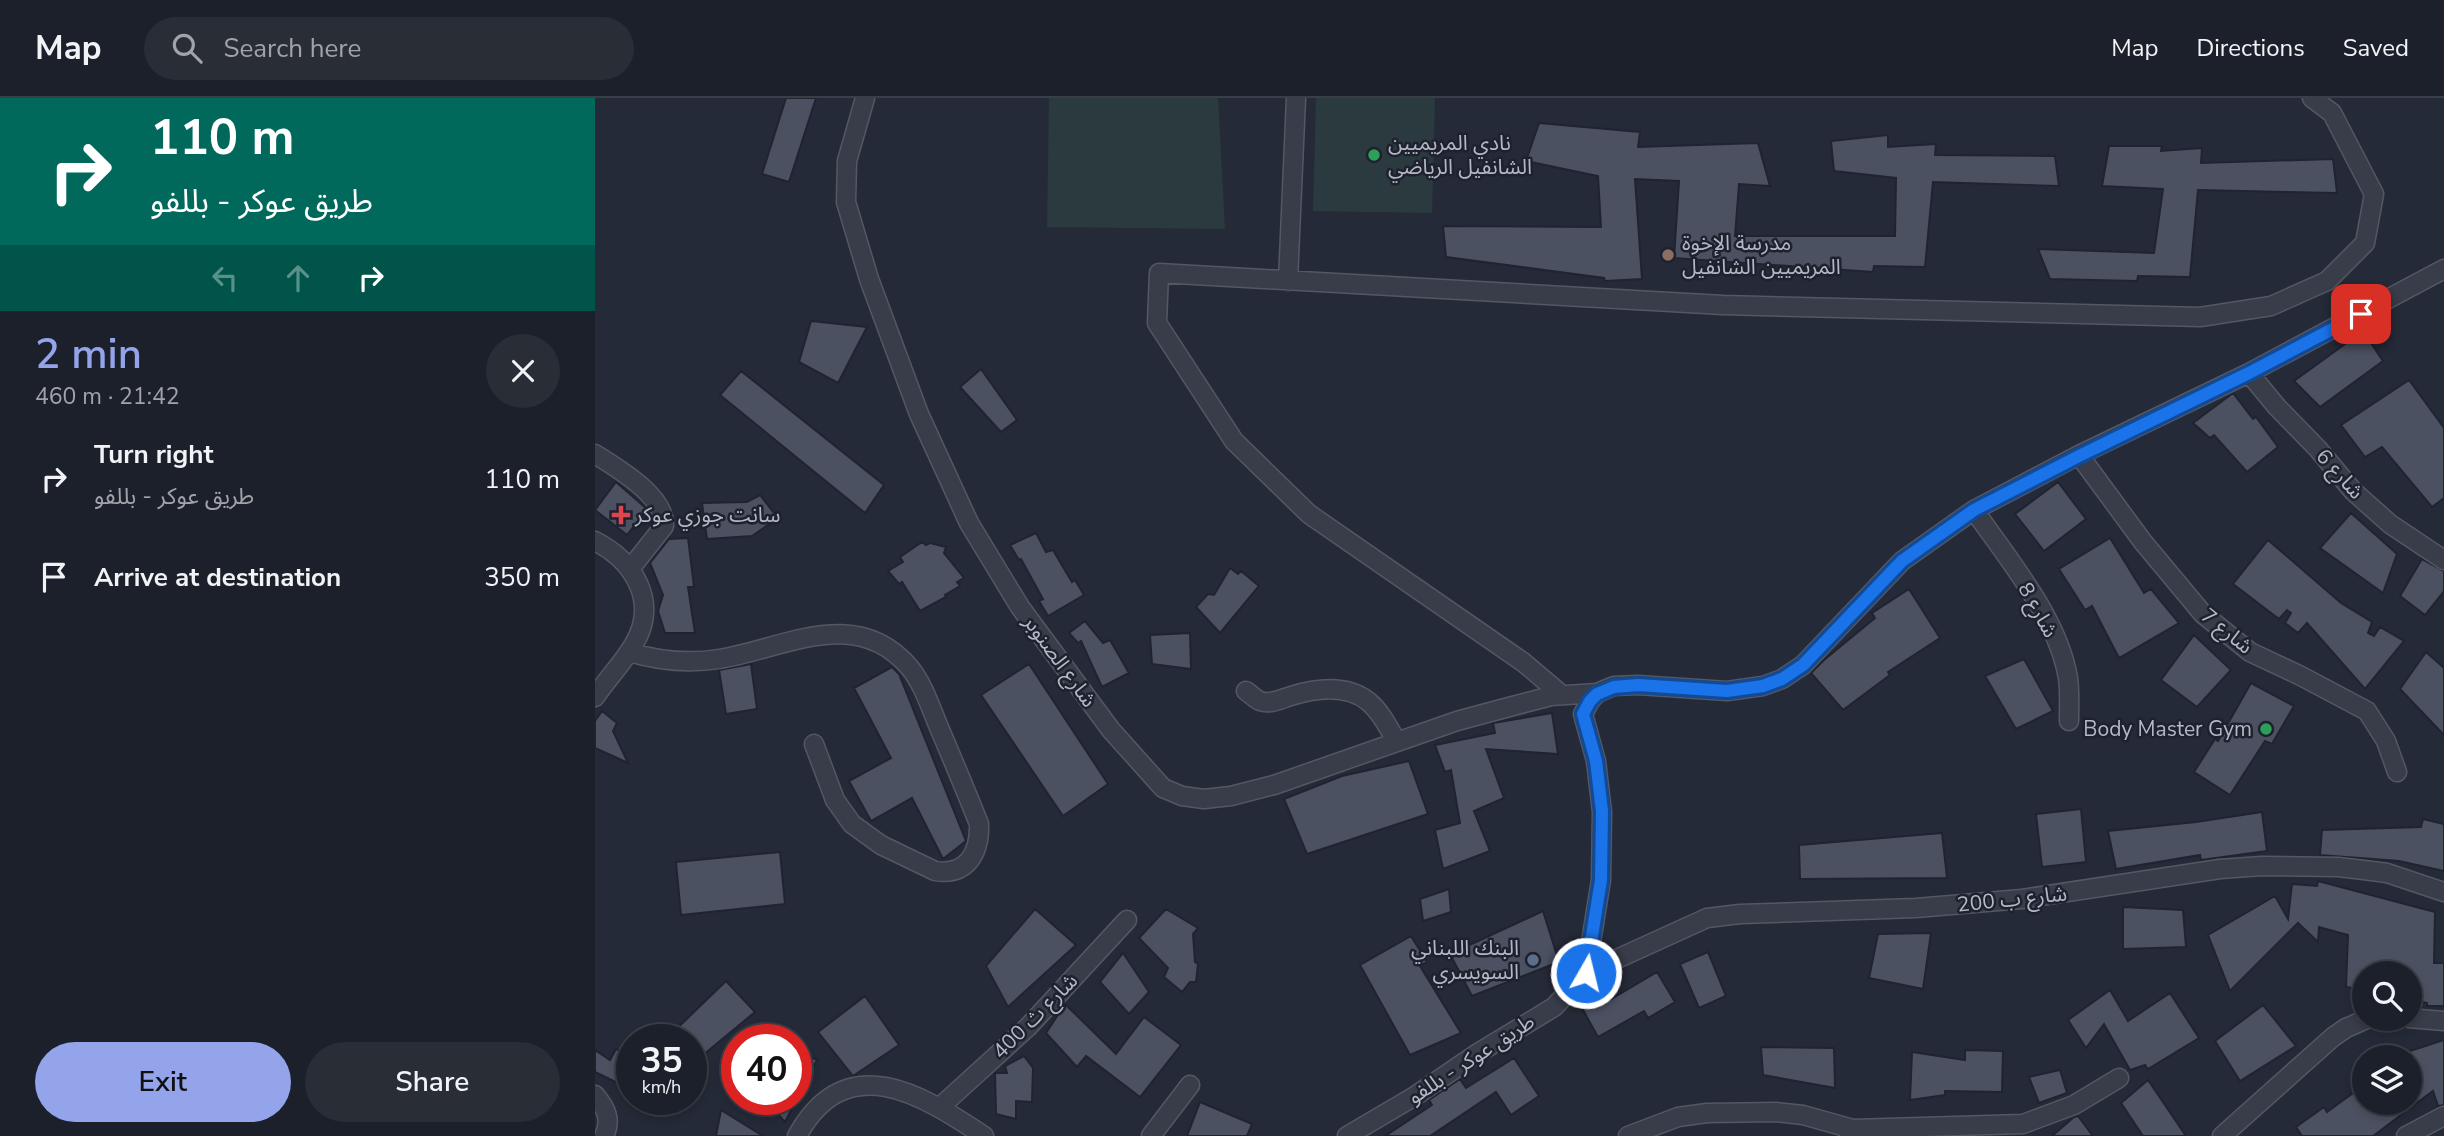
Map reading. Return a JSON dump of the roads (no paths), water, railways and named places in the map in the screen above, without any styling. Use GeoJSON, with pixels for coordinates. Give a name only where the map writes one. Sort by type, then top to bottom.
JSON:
{"type":"FeatureCollection","features":[{"type":"Feature","properties":{"kind":"street","name":"شارع الصنوبر"},"geometry":{"type":"LineString","coordinates":[[865,98],[846,161],[846,202],[870,279],[919,414],[969,523],[1020,607],[1111,730],[1163,788],[1182,796],[1204,799],[1274,786],[1509,706],[1562,695],[1597,694]]}},
{"type":"Feature","properties":{"kind":"street"},"geometry":{"type":"LineString","coordinates":[[1288,281],[1296,98]]}},
{"type":"Feature","properties":{"kind":"street"},"geometry":{"type":"LineString","coordinates":[[1562,695],[1523,662],[1309,514],[1234,441],[1157,323],[1159,273],[1723,305],[2200,317],[2271,306],[2327,281],[2365,243],[2374,194],[2332,113],[2312,98]]}},
{"type":"Feature","properties":{"kind":"street"},"geometry":{"type":"LineString","coordinates":[[1586,973],[1601,880],[1602,811],[1596,761],[1583,714],[1597,694],[1614,687],[1638,685],[1727,691],[1763,686],[1782,679],[1803,665],[1902,561],[1974,510],[2249,373],[2444,269]]}},
{"type":"Feature","properties":{"kind":"street","name":"شارع 6"},"geometry":{"type":"LineString","coordinates":[[2249,373],[2353,491],[2390,524],[2444,559]]}},
{"type":"Feature","properties":{"kind":"street"},"geometry":{"type":"LineString","coordinates":[[595,454],[630,478],[663,512],[664,526],[630,569]]}},
{"type":"Feature","properties":{"kind":"street","name":"شارع 7"},"geometry":{"type":"LineString","coordinates":[[2079,456],[2143,542],[2203,614],[2250,652],[2367,711],[2386,741],[2397,772]]}},
{"type":"Feature","properties":{"kind":"street","name":"شارع 8"},"geometry":{"type":"LineString","coordinates":[[1974,510],[2050,625],[2068,679],[2069,722]]}},
{"type":"Feature","properties":{"kind":"street"},"geometry":{"type":"LineString","coordinates":[[595,541],[625,561],[643,595],[645,608],[641,629],[629,652],[595,697]]}},
{"type":"Feature","properties":{"kind":"street"},"geometry":{"type":"LineString","coordinates":[[629,652],[654,660],[695,662],[732,657],[822,634],[858,637],[878,643],[911,669],[923,690],[979,824],[979,837],[972,857],[957,871],[935,871],[868,836],[842,812],[814,744]]}},
{"type":"Feature","properties":{"kind":"street"},"geometry":{"type":"LineString","coordinates":[[595,673],[616,667]]}},
{"type":"Feature","properties":{"kind":"street"},"geometry":{"type":"LineString","coordinates":[[1247,691],[1261,702],[1272,702],[1306,691],[1330,688],[1351,692],[1368,701],[1379,712],[1397,742]]}},
{"type":"Feature","properties":{"kind":"street","name":"شارع ب 200"},"geometry":{"type":"LineString","coordinates":[[1586,973],[1707,918],[1740,914],[1916,908],[2022,900],[2220,869],[2262,866],[2338,867],[2387,873],[2444,892]]}},
{"type":"Feature","properties":{"kind":"street","name":"شارع ث 400"},"geometry":{"type":"LineString","coordinates":[[940,1107],[1028,1027],[1126,920]]}},
{"type":"Feature","properties":{"kind":"street","name":"طريق عوكر - بللفو"},"geometry":{"type":"LineString","coordinates":[[1347,1136],[1554,1007],[1586,973]]}},
{"type":"Feature","properties":{"kind":"street"},"geometry":{"type":"LineString","coordinates":[[2422,1019],[2444,1021]]}},
{"type":"Feature","properties":{"kind":"street"},"geometry":{"type":"LineString","coordinates":[[2225,1135],[2333,1037],[2352,1025]]}},
{"type":"Feature","properties":{"kind":"street"},"geometry":{"type":"LineString","coordinates":[[1627,1136],[1678,1117],[1707,1113],[1776,1112],[1803,1115],[1851,1133],[2023,1124],[2074,1105],[2119,1078]]}},
{"type":"Feature","properties":{"kind":"street"},"geometry":{"type":"LineString","coordinates":[[1151,1136],[1190,1085]]}},
{"type":"Feature","properties":{"kind":"street"},"geometry":{"type":"LineString","coordinates":[[797,1136],[823,1101],[852,1087],[901,1089],[940,1107],[984,1136]]}},
{"type":"Feature","properties":{"kind":"street"},"geometry":{"type":"LineString","coordinates":[[595,1095],[608,1115],[604,1136]]}},
{"type":"Feature","properties":{"kind":"street"},"geometry":{"type":"LineString","coordinates":[[2406,1136],[2444,1116]]}},
{"type":"Feature","properties":{"kind":"place","name":"نادي المريميين الشانفيل الرياضي"},"geometry":{"type":"Point","coordinates":[1374,155]}},
{"type":"Feature","properties":{"kind":"place","name":"مدرسة الإخوة المريميين الشانفيل"},"geometry":{"type":"Point","coordinates":[1668,255]}},
{"type":"Feature","properties":{"kind":"place","name":"سانت جوزي عوكر"},"geometry":{"type":"Point","coordinates":[621,515]}},
{"type":"Feature","properties":{"kind":"place","name":"Body Master Gym"},"geometry":{"type":"Point","coordinates":[2266,729]}},
{"type":"Feature","properties":{"kind":"place","name":"البنك اللبناني السويسري"},"geometry":{"type":"Point","coordinates":[1533,960]}}]}
